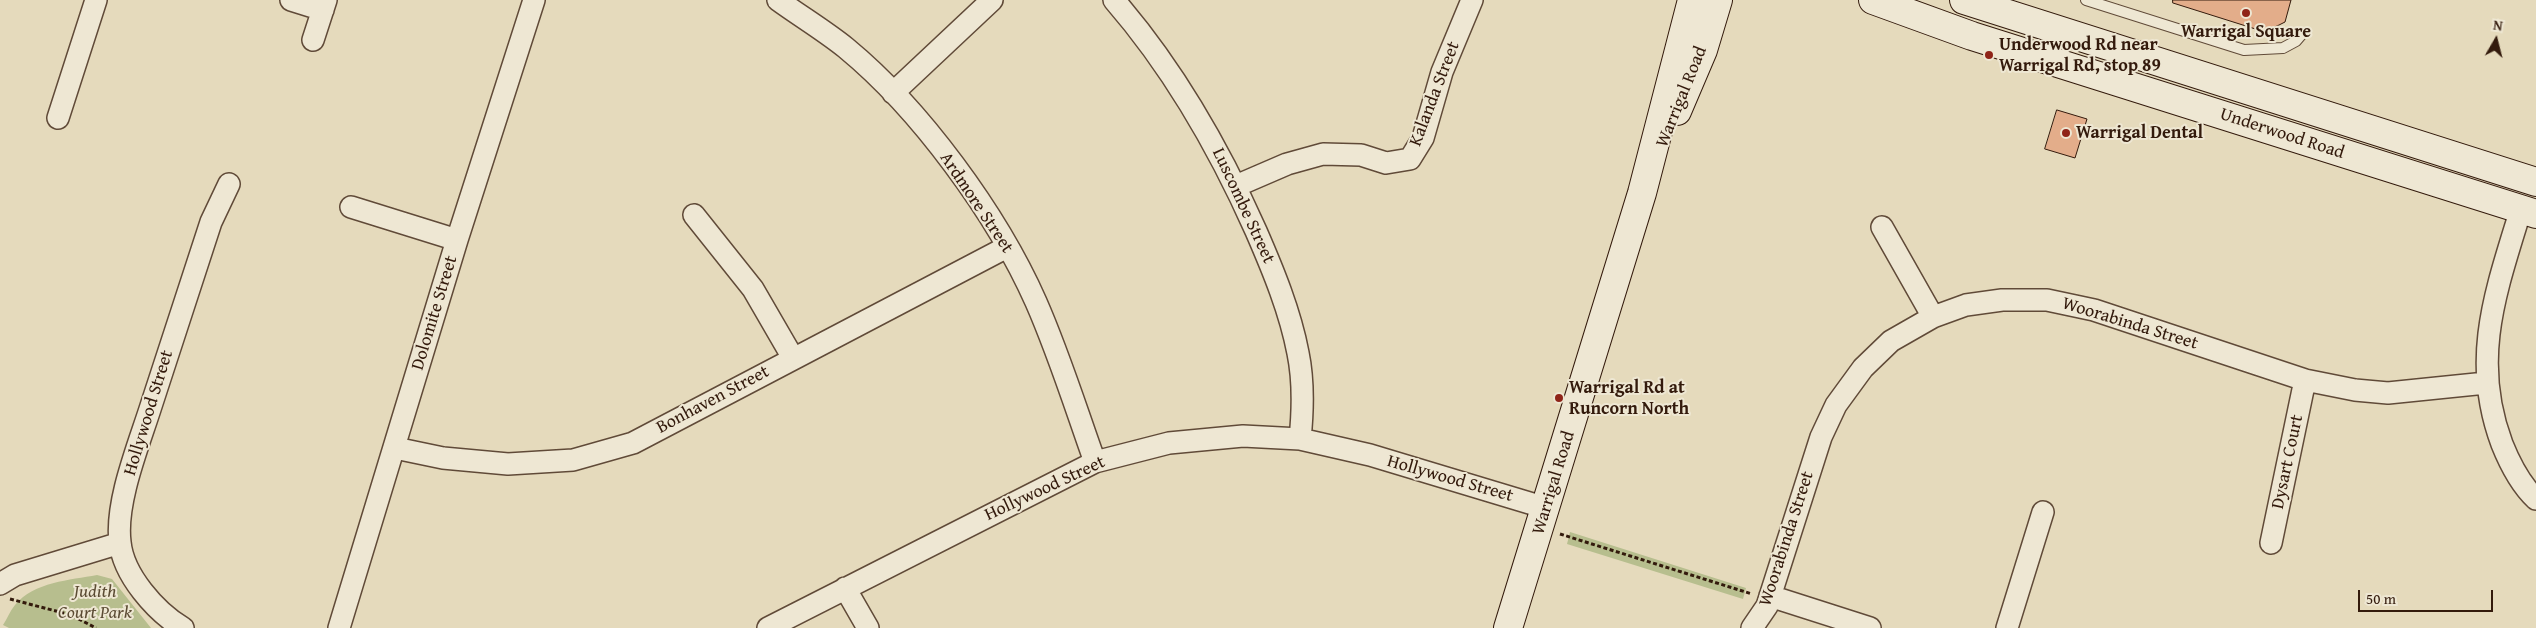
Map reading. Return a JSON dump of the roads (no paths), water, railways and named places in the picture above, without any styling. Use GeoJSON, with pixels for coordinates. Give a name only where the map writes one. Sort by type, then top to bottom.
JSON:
{"type":"FeatureCollection","features":[{"type":"Feature","properties":{"kind":"main road","name":"Warrigal Road"},"geometry":{"type":"LineString","coordinates":[[1508,628],[1642,193],[1692,0]]}},
{"type":"Feature","properties":{"kind":"main road","name":"Warrigal Road"},"geometry":{"type":"LineString","coordinates":[[1642,193],[1702,50],[1718,0]]}},
{"type":"Feature","properties":{"kind":"main road","name":"Underwood Road"},"geometry":{"type":"LineString","coordinates":[[1964,0],[2334,116],[2533,181]]}},
{"type":"Feature","properties":{"kind":"main road","name":"Underwood Road"},"geometry":{"type":"LineString","coordinates":[[1874,2],[2028,54],[2529,211]]}},
{"type":"Feature","properties":{"kind":"main road"},"geometry":{"type":"LineString","coordinates":[[2028,54],[2038,24]]}},
{"type":"Feature","properties":{"kind":"main road"},"geometry":{"type":"LineString","coordinates":[[2324,148],[2334,116]]}},
{"type":"Feature","properties":{"kind":"main road"},"geometry":{"type":"LineString","coordinates":[[2529,211],[2533,181]]}},
{"type":"Feature","properties":{"kind":"street"},"geometry":{"type":"LineString","coordinates":[[58,118],[96,0]]}},
{"type":"Feature","properties":{"kind":"street"},"geometry":{"type":"LineString","coordinates":[[291,0],[324,5],[313,40]]}},
{"type":"Feature","properties":{"kind":"street","name":"Dolomite Street"},"geometry":{"type":"LineString","coordinates":[[339,628],[457,240],[534,0]]}},
{"type":"Feature","properties":{"kind":"street","name":"Ardmore Street"},"geometry":{"type":"LineString","coordinates":[[778,0],[846,48],[892,93],[965,182],[1007,247],[1036,302],[1095,462]]}},
{"type":"Feature","properties":{"kind":"street"},"geometry":{"type":"LineString","coordinates":[[892,93],[992,0]]}},
{"type":"Feature","properties":{"kind":"street","name":"Luscombe Street"},"geometry":{"type":"LineString","coordinates":[[1114,0],[1142,32],[1196,111],[1236,186],[1276,278],[1298,352],[1303,400],[1300,439]]}},
{"type":"Feature","properties":{"kind":"street","name":"Kalanda Street"},"geometry":{"type":"LineString","coordinates":[[1236,186],[1287,164],[1323,154],[1361,155],[1386,163],[1410,159],[1422,138],[1442,72],[1472,0]]}},
{"type":"Feature","properties":{"kind":"street","name":"Hollywood Street"},"geometry":{"type":"LineString","coordinates":[[183,628],[165,617],[141,590],[127,564],[120,543],[120,516],[130,471],[211,222],[229,184]]}},
{"type":"Feature","properties":{"kind":"street"},"geometry":{"type":"LineString","coordinates":[[351,206],[457,240]]}},
{"type":"Feature","properties":{"kind":"street"},"geometry":{"type":"LineString","coordinates":[[2529,211],[2493,301],[2488,339],[2486,383],[2496,426],[2509,461],[2528,492],[2536,499]]}},
{"type":"Feature","properties":{"kind":"street"},"geometry":{"type":"LineString","coordinates":[[694,215],[753,289],[794,358]]}},
{"type":"Feature","properties":{"kind":"street"},"geometry":{"type":"LineString","coordinates":[[1882,227],[1933,317]]}},
{"type":"Feature","properties":{"kind":"street","name":"Bonhaven Street"},"geometry":{"type":"LineString","coordinates":[[395,448],[443,458],[508,464],[573,460],[633,442],[1007,247]]}},
{"type":"Feature","properties":{"kind":"street","name":"Woorabinda Street"},"geometry":{"type":"LineString","coordinates":[[1752,628],[1762,614],[1770,596],[1821,437],[1836,404],[1863,368],[1891,341],[1933,317],[1966,305],[2002,300],[2047,300],[2094,310],[2305,380],[2355,390],[2388,393],[2486,383]]}},
{"type":"Feature","properties":{"kind":"street","name":"Dysart Court"},"geometry":{"type":"LineString","coordinates":[[2271,543],[2305,380]]}},
{"type":"Feature","properties":{"kind":"street","name":"Hollywood Street"},"geometry":{"type":"LineString","coordinates":[[768,628],[1095,462],[1169,443],[1243,436],[1300,439],[1370,456],[1543,518]]}},
{"type":"Feature","properties":{"kind":"street"},"geometry":{"type":"LineString","coordinates":[[2007,628],[2043,512]]}},
{"type":"Feature","properties":{"kind":"street"},"geometry":{"type":"LineString","coordinates":[[3,591],[15,575],[120,543]]}},
{"type":"Feature","properties":{"kind":"street"},"geometry":{"type":"LineString","coordinates":[[845,588],[868,628]]}},
{"type":"Feature","properties":{"kind":"street"},"geometry":{"type":"LineString","coordinates":[[1770,596],[1870,628]]}},
{"type":"Feature","properties":{"kind":"lane"},"geometry":{"type":"LineString","coordinates":[[2086,0],[2244,50],[2283,48],[2296,41],[2302,34]]}},
{"type":"Feature","properties":{"kind":"place","name":"Warrigal Square"},"geometry":{"type":"Point","coordinates":[2246,13]}},
{"type":"Feature","properties":{"kind":"place","name":"Underwood Rd near Warrigal Rd, stop 89"},"geometry":{"type":"Point","coordinates":[1989,55]}},
{"type":"Feature","properties":{"kind":"place","name":"Warrigal Dental"},"geometry":{"type":"Point","coordinates":[2066,133]}},
{"type":"Feature","properties":{"kind":"place","name":"Warrigal Rd at Runcorn North"},"geometry":{"type":"Point","coordinates":[1559,398]}},
{"type":"Feature","properties":{"kind":"park label","name":"Judith Court Park"},"geometry":{"type":"Point","coordinates":[95,602]}}]}
